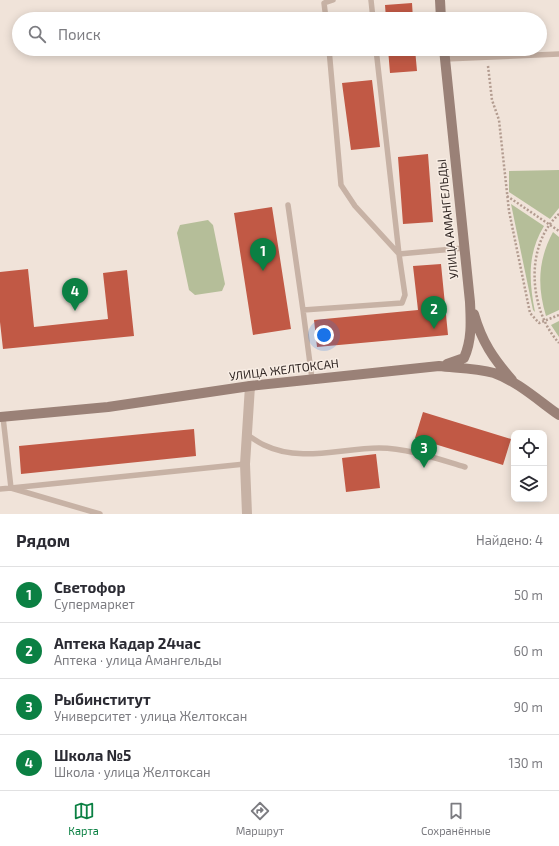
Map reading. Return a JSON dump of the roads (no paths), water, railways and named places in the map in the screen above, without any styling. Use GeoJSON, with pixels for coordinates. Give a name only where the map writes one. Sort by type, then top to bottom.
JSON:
{"type":"FeatureCollection","features":[{"type":"Feature","properties":{"kind":"street"},"geometry":{"type":"LineString","coordinates":[[440,0],[441,12]]}},
{"type":"Feature","properties":{"kind":"street","name":"УЛИЦА АМАНГЕЛЬДЫ"},"geometry":{"type":"LineString","coordinates":[[439,366],[464,358],[469,347],[471,334],[470,302],[444,56]]}},
{"type":"Feature","properties":{"kind":"street"},"geometry":{"type":"LineString","coordinates":[[470,302],[480,335],[491,355],[516,385]]}},
{"type":"Feature","properties":{"kind":"street","name":"УЛИЦА ЖЕЛТОКСАН"},"geometry":{"type":"LineString","coordinates":[[2,417],[108,407],[250,386],[439,366],[465,368],[495,374],[516,385],[559,415]]}},
{"type":"Feature","properties":{"kind":"street"},"geometry":{"type":"LineString","coordinates":[[247,514],[245,464],[250,386]]}},
{"type":"Feature","properties":{"kind":"lane"},"geometry":{"type":"LineString","coordinates":[[325,12],[324,2],[332,0]]}},
{"type":"Feature","properties":{"kind":"lane"},"geometry":{"type":"LineString","coordinates":[[371,0],[372,12]]}},
{"type":"Feature","properties":{"kind":"lane"},"geometry":{"type":"LineString","coordinates":[[547,54],[559,54]]}},
{"type":"Feature","properties":{"kind":"lane"},"geometry":{"type":"LineString","coordinates":[[330,56],[341,185],[355,206],[399,254]]}},
{"type":"Feature","properties":{"kind":"lane"},"geometry":{"type":"LineString","coordinates":[[303,310],[402,302],[405,295],[377,56]]}},
{"type":"Feature","properties":{"kind":"lane"},"geometry":{"type":"LineString","coordinates":[[473,56],[511,56]]}},
{"type":"Feature","properties":{"kind":"lane"},"geometry":{"type":"LineString","coordinates":[[288,205],[312,379]]}},
{"type":"Feature","properties":{"kind":"lane"},"geometry":{"type":"LineString","coordinates":[[399,254],[464,248]]}},
{"type":"Feature","properties":{"kind":"lane"},"geometry":{"type":"LineString","coordinates":[[2,417],[11,488]]}},
{"type":"Feature","properties":{"kind":"lane"},"geometry":{"type":"LineString","coordinates":[[246,434],[265,445],[285,452],[305,454],[379,448],[430,456],[465,467]]}},
{"type":"Feature","properties":{"kind":"lane"},"geometry":{"type":"LineString","coordinates":[[0,490],[245,464]]}},
{"type":"Feature","properties":{"kind":"lane"},"geometry":{"type":"LineString","coordinates":[[11,488],[100,514]]}},
{"type":"Feature","properties":{"kind":"place","name":"Светофор"},"geometry":{"type":"Point","coordinates":[263,271]}},
{"type":"Feature","properties":{"kind":"place","name":"Школа №5"},"geometry":{"type":"Point","coordinates":[75,311]}},
{"type":"Feature","properties":{"kind":"place","name":"Аптека Кадар 24час"},"geometry":{"type":"Point","coordinates":[434,329]}},
{"type":"Feature","properties":{"kind":"place","name":"Рыбинститут"},"geometry":{"type":"Point","coordinates":[424,468]}}]}
